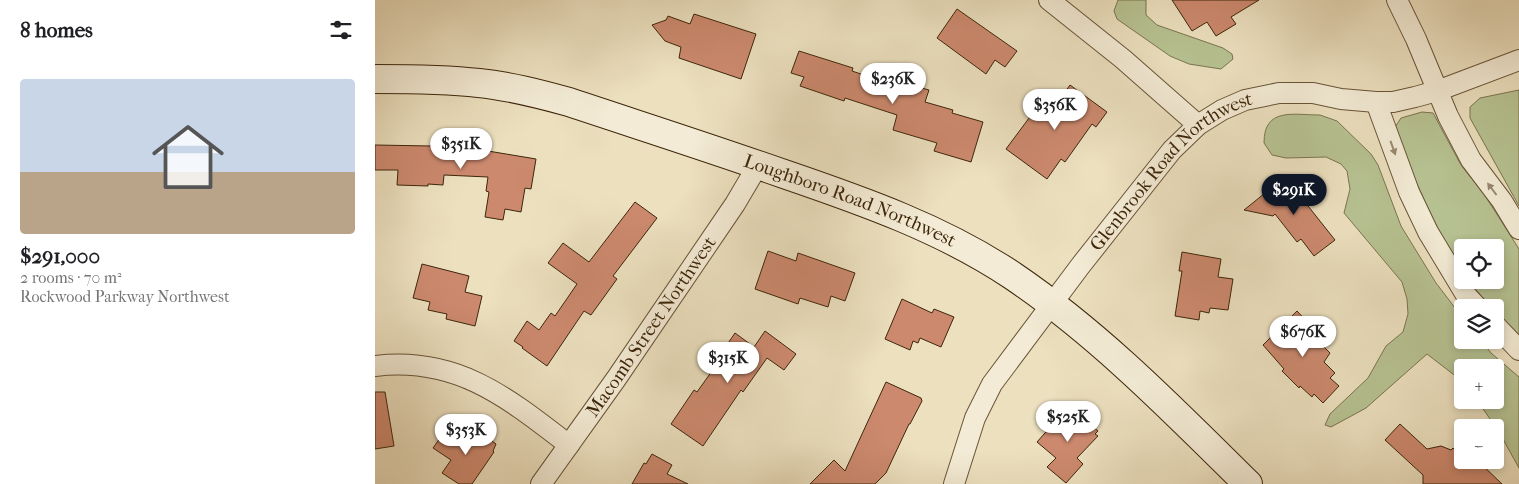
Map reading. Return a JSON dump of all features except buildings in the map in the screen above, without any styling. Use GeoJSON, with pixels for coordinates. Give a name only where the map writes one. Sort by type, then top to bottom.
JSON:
{"type":"FeatureCollection","features":[{"type":"Feature","properties":{"kind":"main road","name":"Loughboro Road Northwest"},"geometry":{"type":"LineString","coordinates":[[375,79],[462,81],[493,84],[539,93],[758,164],[899,216],[937,233],[1012,275],[1077,322],[1138,376],[1248,484]]}},
{"type":"Feature","properties":{"kind":"street"},"geometry":{"type":"LineString","coordinates":[[1049,0],[1123,59],[1198,125]]}},
{"type":"Feature","properties":{"kind":"street"},"geometry":{"type":"LineString","coordinates":[[1397,0],[1416,38],[1437,91],[1471,160],[1519,229]]}},
{"type":"Feature","properties":{"kind":"street","name":"Glenbrook Road Northwest"},"geometry":{"type":"LineString","coordinates":[[954,484],[971,429],[992,384],[1051,304],[1172,150],[1198,125],[1222,110],[1245,100],[1279,93],[1313,93],[1341,99],[1393,102],[1437,91],[1519,60]]}},
{"type":"Feature","properties":{"kind":"street"},"geometry":{"type":"LineString","coordinates":[[1376,102],[1409,192],[1428,232],[1470,299]]}},
{"type":"Feature","properties":{"kind":"street","name":"Macomb Street Northwest"},"geometry":{"type":"LineString","coordinates":[[541,484],[729,212],[758,164]]}},
{"type":"Feature","properties":{"kind":"street"},"geometry":{"type":"LineString","coordinates":[[1504,334],[1519,350]]}},
{"type":"Feature","properties":{"kind":"street"},"geometry":{"type":"LineString","coordinates":[[375,366],[394,364],[421,365],[467,377],[497,393],[569,444]]}},
{"type":"Feature","properties":{"kind":"green space"},"geometry":{"type":"Polygon","coordinates":[[[1118,0],[1146,0],[1146,15],[1157,25],[1223,48],[1232,54],[1233,59],[1221,69],[1189,64],[1170,56],[1117,19],[1114,11],[1118,0]]]}},
{"type":"Feature","properties":{"kind":"green space"},"geometry":{"type":"Polygon","coordinates":[[[1519,90],[1519,206],[1470,118],[1470,107],[1480,98],[1519,90]]]}},
{"type":"Feature","properties":{"kind":"green space"},"geometry":{"type":"Polygon","coordinates":[[[1422,112],[1433,113],[1461,165],[1484,194],[1519,249],[1519,340],[1504,323],[1504,299],[1483,299],[1475,289],[1504,289],[1504,239],[1454,239],[1454,257],[1433,219],[1409,165],[1395,127],[1401,118],[1422,112]]]}},
{"type":"Feature","properties":{"kind":"green space"},"geometry":{"type":"Polygon","coordinates":[[[1282,115],[1320,115],[1337,121],[1371,154],[1378,165],[1401,226],[1436,283],[1454,307],[1454,349],[1488,349],[1498,359],[1454,359],[1454,375],[1427,354],[1366,408],[1331,427],[1325,425],[1330,414],[1368,378],[1386,346],[1403,332],[1408,314],[1407,299],[1402,282],[1344,213],[1350,189],[1347,171],[1341,164],[1326,157],[1286,158],[1272,155],[1264,143],[1265,131],[1269,123],[1282,115]]]}},
{"type":"Feature","properties":{"kind":"green space"},"geometry":{"type":"Polygon","coordinates":[[[1504,364],[1519,377],[1519,468],[1504,441],[1504,419],[1490,419],[1483,409],[1504,409],[1504,364]]]}}]}
